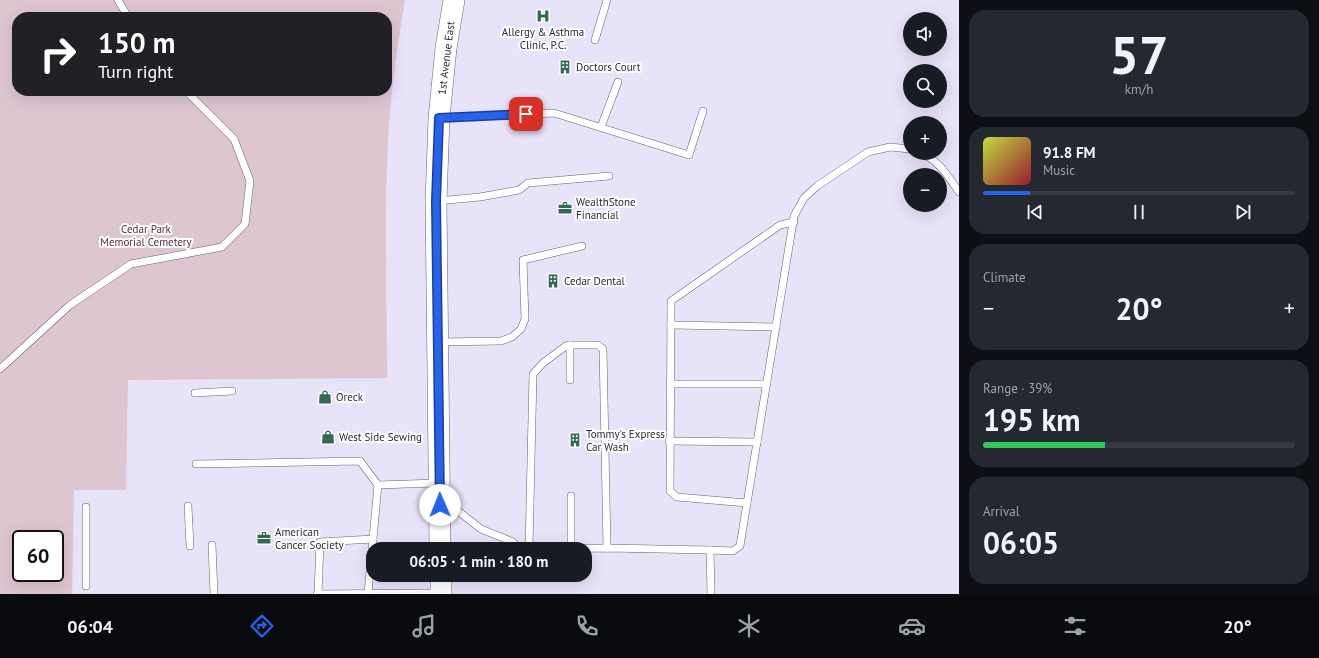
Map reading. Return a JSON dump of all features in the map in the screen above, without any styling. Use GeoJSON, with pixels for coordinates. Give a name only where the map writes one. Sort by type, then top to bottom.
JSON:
{"type":"FeatureCollection","features":[{"type":"Feature","properties":{"kind":"main road","name":"1st Avenue East"},"geometry":{"type":"LineString","coordinates":[[440,542],[436,201],[439,118],[446,48],[454,0]]}},
{"type":"Feature","properties":{"kind":"lane"},"geometry":{"type":"LineString","coordinates":[[118,0],[125,12]]}},
{"type":"Feature","properties":{"kind":"lane"},"geometry":{"type":"LineString","coordinates":[[595,40],[607,0]]}},
{"type":"Feature","properties":{"kind":"lane"},"geometry":{"type":"LineString","coordinates":[[600,127],[618,82]]}},
{"type":"Feature","properties":{"kind":"lane"},"geometry":{"type":"LineString","coordinates":[[0,369],[70,305],[131,264],[222,247],[245,224],[250,182],[234,139],[191,96]]}},
{"type":"Feature","properties":{"kind":"lane"},"geometry":{"type":"LineString","coordinates":[[439,118],[554,113],[689,155],[703,111]]}},
{"type":"Feature","properties":{"kind":"lane"},"geometry":{"type":"LineString","coordinates":[[592,548],[733,551],[740,546],[794,216],[804,198],[817,186],[868,152],[890,147],[903,148]]}},
{"type":"Feature","properties":{"kind":"lane"},"geometry":{"type":"LineString","coordinates":[[933,160],[942,168],[959,192]]}},
{"type":"Feature","properties":{"kind":"lane"},"geometry":{"type":"LineString","coordinates":[[436,201],[480,197],[519,190],[528,183],[609,176]]}},
{"type":"Feature","properties":{"kind":"lane"},"geometry":{"type":"LineString","coordinates":[[747,503],[677,497],[670,491],[669,441],[671,301],[780,225],[794,222]]}},
{"type":"Feature","properties":{"kind":"lane"},"geometry":{"type":"LineString","coordinates":[[438,342],[501,341],[512,337],[521,329],[526,319],[523,260],[582,246]]}},
{"type":"Feature","properties":{"kind":"lane"},"geometry":{"type":"LineString","coordinates":[[671,325],[776,327]]}},
{"type":"Feature","properties":{"kind":"lane"},"geometry":{"type":"LineString","coordinates":[[570,345],[570,380]]}},
{"type":"Feature","properties":{"kind":"lane"},"geometry":{"type":"LineString","coordinates":[[529,542],[532,374],[543,363],[566,346],[598,345],[603,349],[607,548]]}},
{"type":"Feature","properties":{"kind":"lane"},"geometry":{"type":"LineString","coordinates":[[670,384],[767,384]]}},
{"type":"Feature","properties":{"kind":"lane"},"geometry":{"type":"LineString","coordinates":[[195,393],[232,391]]}},
{"type":"Feature","properties":{"kind":"lane"},"geometry":{"type":"LineString","coordinates":[[669,441],[758,442]]}},
{"type":"Feature","properties":{"kind":"lane"},"geometry":{"type":"LineString","coordinates":[[196,464],[360,461],[378,485],[368,594]]}},
{"type":"Feature","properties":{"kind":"lane"},"geometry":{"type":"LineString","coordinates":[[378,485],[440,487],[458,511],[481,529],[513,542]]}},
{"type":"Feature","properties":{"kind":"lane"},"geometry":{"type":"LineString","coordinates":[[571,496],[571,542]]}},
{"type":"Feature","properties":{"kind":"lane"},"geometry":{"type":"LineString","coordinates":[[188,506],[190,546]]}},
{"type":"Feature","properties":{"kind":"lane"},"geometry":{"type":"LineString","coordinates":[[86,507],[86,586]]}},
{"type":"Feature","properties":{"kind":"lane"},"geometry":{"type":"LineString","coordinates":[[373,539],[320,542],[318,594],[368,594],[441,587]]}},
{"type":"Feature","properties":{"kind":"lane"},"geometry":{"type":"LineString","coordinates":[[212,545],[214,594]]}},
{"type":"Feature","properties":{"kind":"lane"},"geometry":{"type":"LineString","coordinates":[[710,550],[711,594]]}},
{"type":"Feature","properties":{"kind":"green space","name":"Cedar Park Memorial Cemetery"},"geometry":{"type":"Polygon","coordinates":[[[0,0],[405,0],[399,35],[392,95],[392,12],[12,12],[12,96],[392,96],[387,169],[387,378],[128,380],[126,490],[74,490],[72,594],[0,594],[0,0]]]}},
{"type":"Feature","properties":{"kind":"place","name":"Allergy & Asthma Clinic, P.C."},"geometry":{"type":"Point","coordinates":[543,16]}},
{"type":"Feature","properties":{"kind":"place","name":"Doctors Court"},"geometry":{"type":"Point","coordinates":[565,67]}},
{"type":"Feature","properties":{"kind":"place","name":"WealthStone Financial"},"geometry":{"type":"Point","coordinates":[565,208]}},
{"type":"Feature","properties":{"kind":"place","name":"Cedar Dental"},"geometry":{"type":"Point","coordinates":[553,281]}},
{"type":"Feature","properties":{"kind":"place","name":"Oreck"},"geometry":{"type":"Point","coordinates":[325,397]}},
{"type":"Feature","properties":{"kind":"place","name":"West Side Sewing"},"geometry":{"type":"Point","coordinates":[328,437]}},
{"type":"Feature","properties":{"kind":"place","name":"Tommy's Express Car Wash"},"geometry":{"type":"Point","coordinates":[575,440]}},
{"type":"Feature","properties":{"kind":"place","name":"American Cancer Society"},"geometry":{"type":"Point","coordinates":[264,538]}},
{"type":"Feature","properties":{"kind":"route"},"geometry":{"type":"LineString","coordinates":[[440,505],[436,201],[439,118],[526,114]]}}]}
